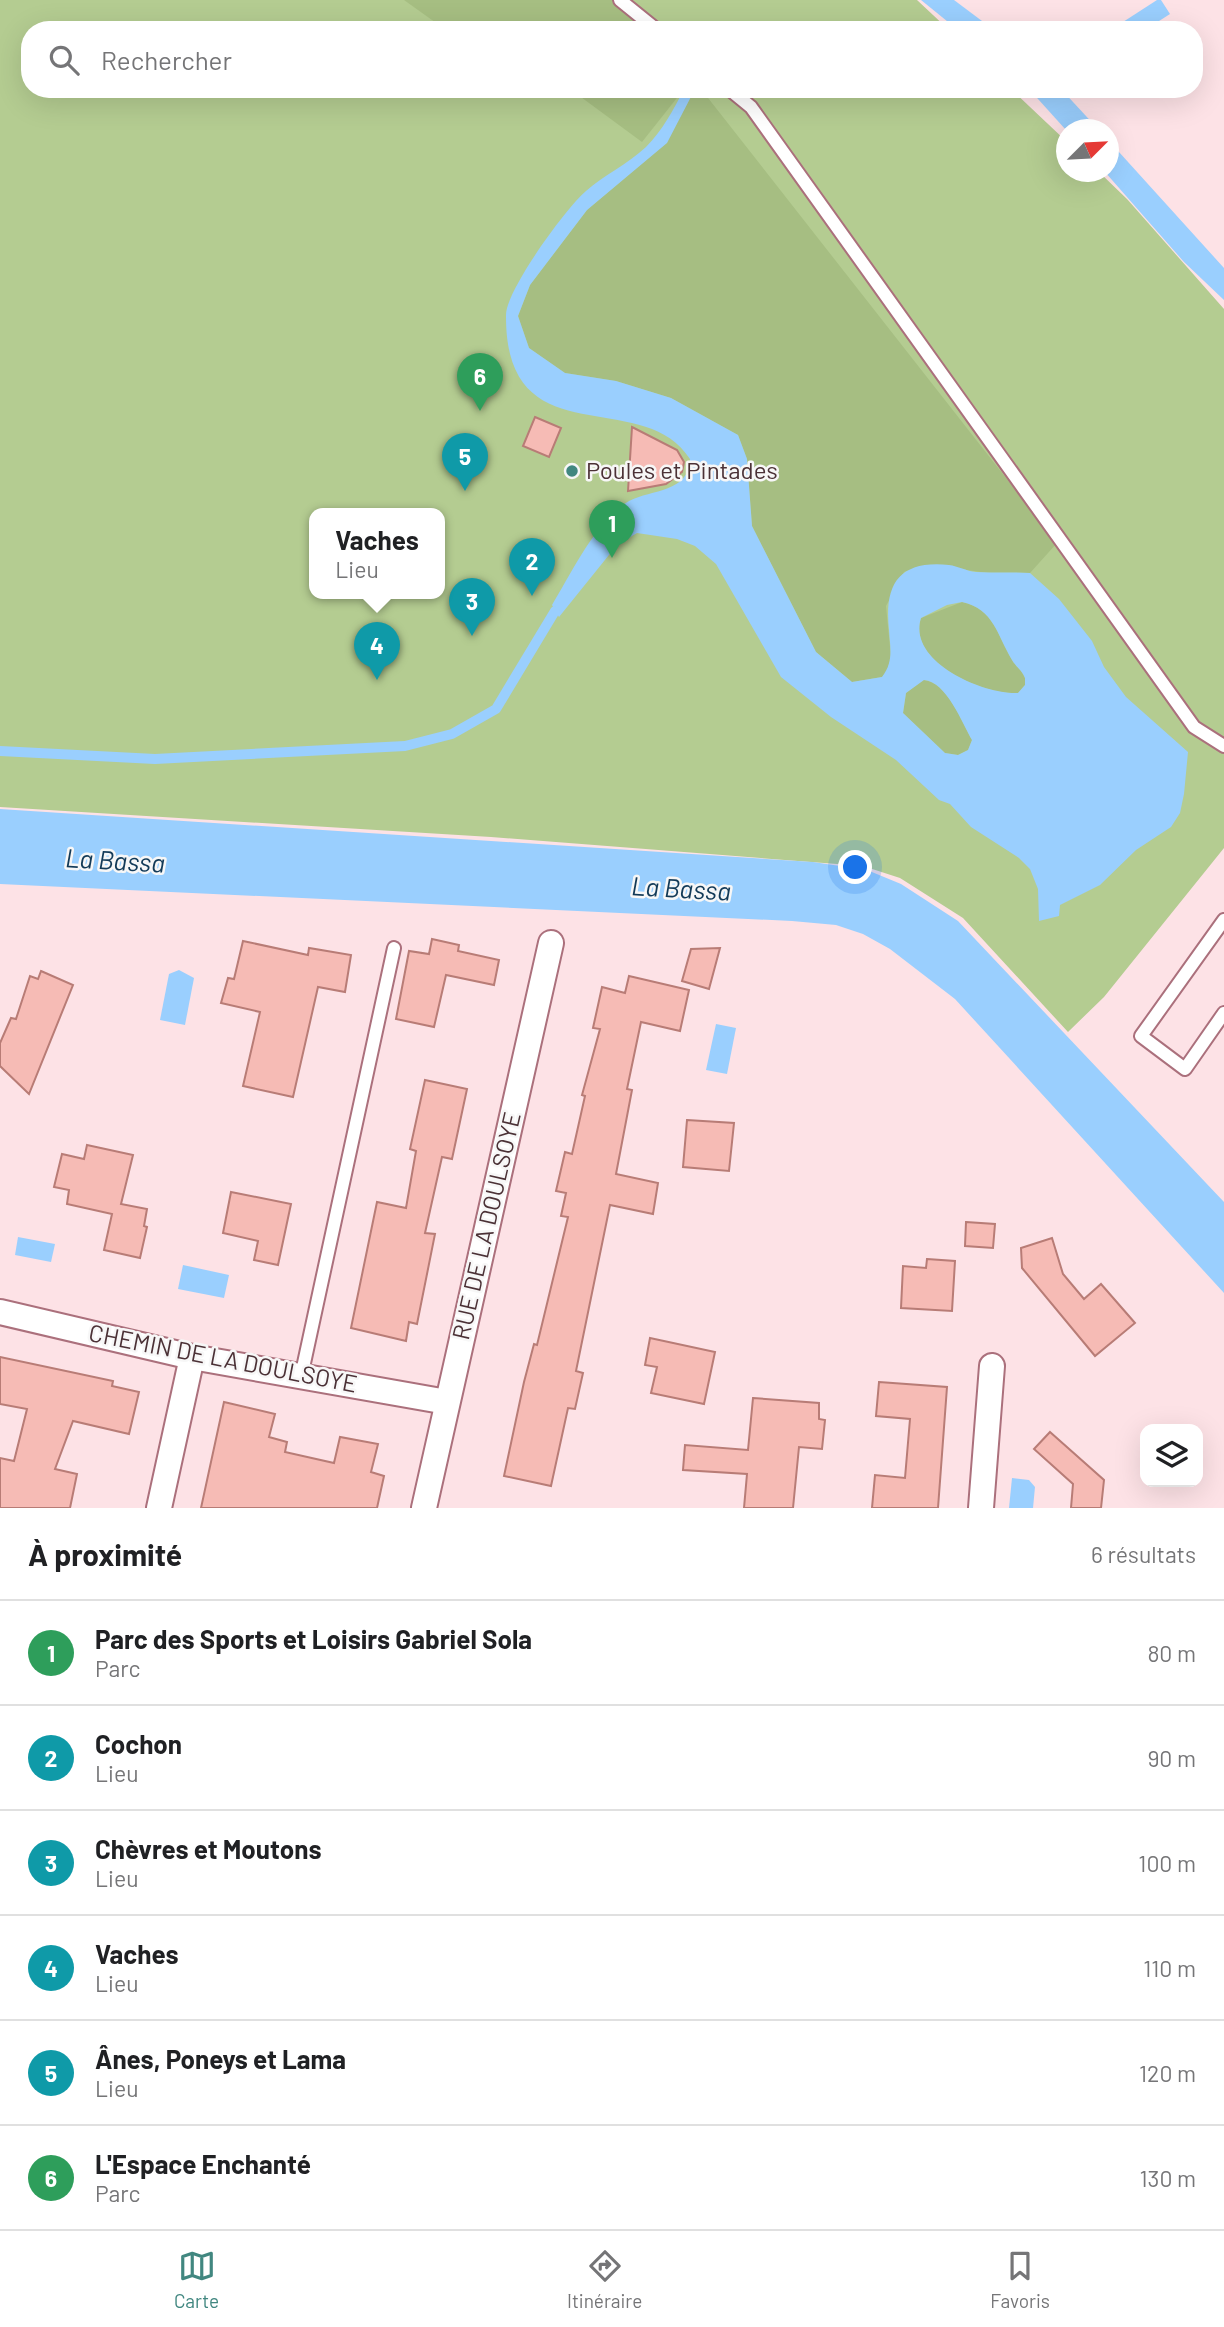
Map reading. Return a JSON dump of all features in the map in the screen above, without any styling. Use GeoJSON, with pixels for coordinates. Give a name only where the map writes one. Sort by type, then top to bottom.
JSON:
{"type":"FeatureCollection","features":[{"type":"Feature","properties":{"kind":"street","name":"RUE DE LA DOULSOYE"},"geometry":{"type":"LineString","coordinates":[[424,1508],[551,943]]}},
{"type":"Feature","properties":{"kind":"street","name":"CHEMIN DE LA DOULSOYE"},"geometry":{"type":"LineString","coordinates":[[0,1312],[192,1357],[447,1402]]}},
{"type":"Feature","properties":{"kind":"street"},"geometry":{"type":"LineString","coordinates":[[159,1508],[192,1357]]}},
{"type":"Feature","properties":{"kind":"street"},"geometry":{"type":"LineString","coordinates":[[981,1508],[992,1366]]}},
{"type":"Feature","properties":{"kind":"lane"},"geometry":{"type":"LineString","coordinates":[[620,0],[646,21]]}},
{"type":"Feature","properties":{"kind":"lane"},"geometry":{"type":"LineString","coordinates":[[740,98],[751,107],[1194,727],[1224,746]]}},
{"type":"Feature","properties":{"kind":"lane"},"geometry":{"type":"LineString","coordinates":[[1224,920],[1140,1036],[1185,1069],[1224,1012]]}},
{"type":"Feature","properties":{"kind":"lane"},"geometry":{"type":"LineString","coordinates":[[301,1377],[394,948]]}},
{"type":"Feature","properties":{"kind":"green space"},"geometry":{"type":"Polygon","coordinates":[[[0,0],[917,0],[939,21],[21,21],[21,98],[1021,98],[1056,132],[1056,182],[1109,182],[1127,199],[1224,309],[1224,848],[1104,997],[1068,1032],[963,918],[900,878],[863,866],[491,837],[0,807],[0,0]]]}},
{"type":"Feature","properties":{"kind":"green space"},"geometry":{"type":"Polygon","coordinates":[[[404,0],[613,0],[640,21],[433,21],[404,0]]]}},
{"type":"Feature","properties":{"kind":"green space"},"geometry":{"type":"Polygon","coordinates":[[[582,98],[677,98],[642,142],[582,98]]]}},
{"type":"Feature","properties":{"kind":"green space"},"geometry":{"type":"Polygon","coordinates":[[[690,98],[708,98],[1057,543],[1030,573],[931,566],[904,572],[886,606],[891,657],[882,677],[852,682],[816,652],[752,526],[747,459],[738,435],[671,398],[616,381],[565,373],[529,348],[518,316],[530,285],[587,210],[666,143],[690,98]]]}},
{"type":"Feature","properties":{"kind":"green space"},"geometry":{"type":"Polygon","coordinates":[[[962,602],[981,610],[993,624],[1025,678],[1025,685],[1018,693],[1003,692],[968,682],[936,662],[925,649],[920,634],[921,618],[962,602]]]}},
{"type":"Feature","properties":{"kind":"green space"},"geometry":{"type":"Polygon","coordinates":[[[923,680],[939,687],[953,704],[972,740],[968,750],[958,755],[945,753],[903,713],[906,693],[923,680]]]}},
{"type":"Feature","properties":{"kind":"water"},"geometry":{"type":"Polygon","coordinates":[[[921,0],[954,0],[982,21],[947,21],[921,0]]]}},
{"type":"Feature","properties":{"kind":"water"},"geometry":{"type":"Polygon","coordinates":[[[1157,0],[1161,0],[1170,14],[1159,21],[1125,21],[1157,0]]]}},
{"type":"Feature","properties":{"kind":"water"},"geometry":{"type":"Polygon","coordinates":[[[679,98],[690,98],[667,143],[587,210],[530,285],[518,316],[529,348],[565,373],[616,381],[671,398],[738,435],[747,459],[752,526],[816,652],[852,682],[882,677],[886,671],[890,654],[889,600],[898,578],[907,571],[932,564],[976,572],[1030,573],[1059,599],[1092,641],[1104,667],[1126,697],[1188,752],[1180,813],[1171,827],[1136,850],[1100,885],[1060,905],[1059,916],[1039,921],[1038,889],[1030,869],[1019,858],[971,827],[950,804],[939,800],[896,760],[831,717],[781,677],[716,564],[695,546],[677,539],[637,533],[617,545],[559,617],[552,605],[606,520],[629,501],[676,484],[688,470],[690,459],[669,437],[641,425],[551,405],[528,388],[512,360],[506,315],[526,269],[565,214],[586,191],[646,147],[679,98]],[[962,602],[947,605],[921,618],[920,634],[925,649],[937,662],[969,682],[1003,692],[1018,693],[1025,685],[1025,678],[993,624],[973,605],[962,602]],[[924,680],[906,693],[903,713],[945,753],[958,755],[968,750],[972,740],[947,695],[932,682],[924,680]]]}},
{"type":"Feature","properties":{"kind":"water"},"geometry":{"type":"Polygon","coordinates":[[[1037,98],[1069,98],[1089,119],[1056,119],[1037,98]]]}},
{"type":"Feature","properties":{"kind":"water"},"geometry":{"type":"Polygon","coordinates":[[[1119,152],[1224,268],[1224,300],[1184,262],[1114,182],[1119,182],[1119,152]]]}},
{"type":"Feature","properties":{"kind":"water","name":"La Bassa"},"geometry":{"type":"Polygon","coordinates":[[[0,809],[813,862],[867,870],[901,884],[958,921],[1224,1202],[1224,1293],[955,999],[890,949],[863,934],[836,925],[792,921],[0,884],[0,809]]]}},
{"type":"Feature","properties":{"kind":"water"},"geometry":{"type":"Polygon","coordinates":[[[179,970],[194,978],[185,1025],[160,1020],[169,974],[179,970]]]}},
{"type":"Feature","properties":{"kind":"water"},"geometry":{"type":"Polygon","coordinates":[[[716,1024],[736,1028],[727,1074],[706,1070],[716,1024]]]}},
{"type":"Feature","properties":{"kind":"water"},"geometry":{"type":"Polygon","coordinates":[[[18,1237],[55,1244],[51,1262],[15,1255],[18,1237]]]}},
{"type":"Feature","properties":{"kind":"water"},"geometry":{"type":"Polygon","coordinates":[[[183,1265],[229,1275],[224,1298],[178,1289],[183,1265]]]}},
{"type":"Feature","properties":{"kind":"water"},"geometry":{"type":"Polygon","coordinates":[[[1012,1478],[1029,1480],[1035,1487],[1033,1508],[1009,1508],[1012,1478]]]}},
{"type":"Feature","properties":{"kind":"building"},"geometry":{"type":"Polygon","coordinates":[[[535,417],[561,428],[549,457],[523,446],[535,417]]]}},
{"type":"Feature","properties":{"kind":"building"},"geometry":{"type":"Polygon","coordinates":[[[632,427],[677,450],[684,462],[682,472],[666,484],[628,491],[632,427]]]}},
{"type":"Feature","properties":{"kind":"building"},"geometry":{"type":"Polygon","coordinates":[[[432,939],[459,945],[458,951],[499,960],[494,985],[446,975],[434,1027],[396,1019],[409,951],[429,954],[432,939]]]}},
{"type":"Feature","properties":{"kind":"building"},"geometry":{"type":"Polygon","coordinates":[[[243,941],[308,955],[309,948],[351,955],[345,992],[318,987],[293,1097],[243,1086],[260,1012],[221,1003],[228,978],[234,979],[243,941]]]}},
{"type":"Feature","properties":{"kind":"building"},"geometry":{"type":"Polygon","coordinates":[[[720,948],[709,989],[682,981],[691,949],[720,948]]]}},
{"type":"Feature","properties":{"kind":"building"},"geometry":{"type":"Polygon","coordinates":[[[41,971],[73,985],[29,1094],[0,1066],[0,1043],[11,1018],[16,1019],[30,976],[38,979],[41,971]]]}},
{"type":"Feature","properties":{"kind":"building"},"geometry":{"type":"Polygon","coordinates":[[[629,976],[689,990],[680,1031],[641,1022],[627,1089],[632,1090],[616,1174],[658,1183],[653,1214],[610,1205],[576,1371],[583,1373],[575,1409],[568,1408],[551,1486],[504,1476],[524,1382],[534,1344],[537,1345],[568,1217],[561,1216],[566,1193],[556,1191],[565,1152],[572,1154],[585,1096],[582,1095],[600,1029],[593,1028],[602,987],[625,993],[629,976]]]}},
{"type":"Feature","properties":{"kind":"building"},"geometry":{"type":"Polygon","coordinates":[[[425,1080],[467,1089],[452,1159],[442,1157],[425,1233],[435,1234],[417,1324],[409,1322],[406,1341],[351,1328],[377,1202],[406,1208],[416,1151],[410,1149],[425,1080]]]}},
{"type":"Feature","properties":{"kind":"building"},"geometry":{"type":"Polygon","coordinates":[[[687,1120],[734,1123],[729,1171],[683,1167],[687,1120]]]}},
{"type":"Feature","properties":{"kind":"building"},"geometry":{"type":"Polygon","coordinates":[[[87,1145],[133,1155],[121,1204],[147,1209],[144,1226],[147,1227],[140,1258],[104,1250],[112,1214],[67,1204],[69,1190],[54,1187],[62,1154],[84,1159],[87,1145]]]}},
{"type":"Feature","properties":{"kind":"building"},"geometry":{"type":"Polygon","coordinates":[[[231,1192],[291,1204],[278,1265],[254,1260],[258,1241],[223,1233],[231,1192]]]}},
{"type":"Feature","properties":{"kind":"building"},"geometry":{"type":"Polygon","coordinates":[[[966,1222],[995,1224],[993,1248],[965,1246],[966,1222]]]}},
{"type":"Feature","properties":{"kind":"building"},"geometry":{"type":"Polygon","coordinates":[[[1052,1238],[1063,1274],[1084,1299],[1101,1284],[1135,1323],[1095,1356],[1022,1268],[1021,1248],[1052,1238]]]}},
{"type":"Feature","properties":{"kind":"building"},"geometry":{"type":"Polygon","coordinates":[[[927,1259],[955,1261],[952,1311],[901,1308],[903,1266],[926,1268],[927,1259]]]}},
{"type":"Feature","properties":{"kind":"building"},"geometry":{"type":"Polygon","coordinates":[[[650,1338],[715,1352],[704,1404],[651,1393],[657,1367],[645,1365],[650,1338]]]}},
{"type":"Feature","properties":{"kind":"building"},"geometry":{"type":"Polygon","coordinates":[[[0,1357],[113,1381],[112,1386],[139,1392],[129,1434],[73,1421],[55,1469],[77,1474],[70,1508],[0,1508],[0,1458],[14,1461],[27,1409],[0,1404],[0,1357]]]}},
{"type":"Feature","properties":{"kind":"building"},"geometry":{"type":"Polygon","coordinates":[[[879,1382],[947,1387],[938,1508],[872,1508],[875,1475],[905,1478],[910,1419],[876,1416],[879,1382]]]}},
{"type":"Feature","properties":{"kind":"building"},"geometry":{"type":"Polygon","coordinates":[[[753,1398],[819,1403],[819,1419],[825,1420],[822,1449],[799,1447],[793,1508],[744,1508],[747,1474],[683,1470],[685,1445],[748,1450],[753,1398]]]}},
{"type":"Feature","properties":{"kind":"building"},"geometry":{"type":"Polygon","coordinates":[[[224,1402],[275,1414],[269,1437],[287,1442],[285,1452],[334,1463],[340,1437],[378,1444],[371,1472],[384,1476],[377,1508],[201,1508],[224,1402]]]}},
{"type":"Feature","properties":{"kind":"building"},"geometry":{"type":"Polygon","coordinates":[[[1050,1432],[1104,1480],[1101,1508],[1071,1508],[1073,1484],[1034,1449],[1050,1432]]]}},
{"type":"Feature","properties":{"kind":"waterway"},"geometry":{"type":"LineString","coordinates":[[0,751],[155,759],[405,746],[452,734],[496,709],[555,611]]}},
{"type":"Feature","properties":{"kind":"place","name":"L'Espace Enchanté"},"geometry":{"type":"Point","coordinates":[480,411]}},
{"type":"Feature","properties":{"kind":"place","name":"Poules et Pintades"},"geometry":{"type":"Point","coordinates":[572,471]}},
{"type":"Feature","properties":{"kind":"place","name":"Ânes, Poneys et Lama"},"geometry":{"type":"Point","coordinates":[465,491]}},
{"type":"Feature","properties":{"kind":"place","name":"Parc des Sports et Loisirs Gabriel Sola"},"geometry":{"type":"Point","coordinates":[612,558]}},
{"type":"Feature","properties":{"kind":"place","name":"Cochon"},"geometry":{"type":"Point","coordinates":[532,596]}},
{"type":"Feature","properties":{"kind":"place","name":"Chèvres et Moutons"},"geometry":{"type":"Point","coordinates":[472,636]}},
{"type":"Feature","properties":{"kind":"place","name":"Vaches"},"geometry":{"type":"Point","coordinates":[377,680]}}]}
